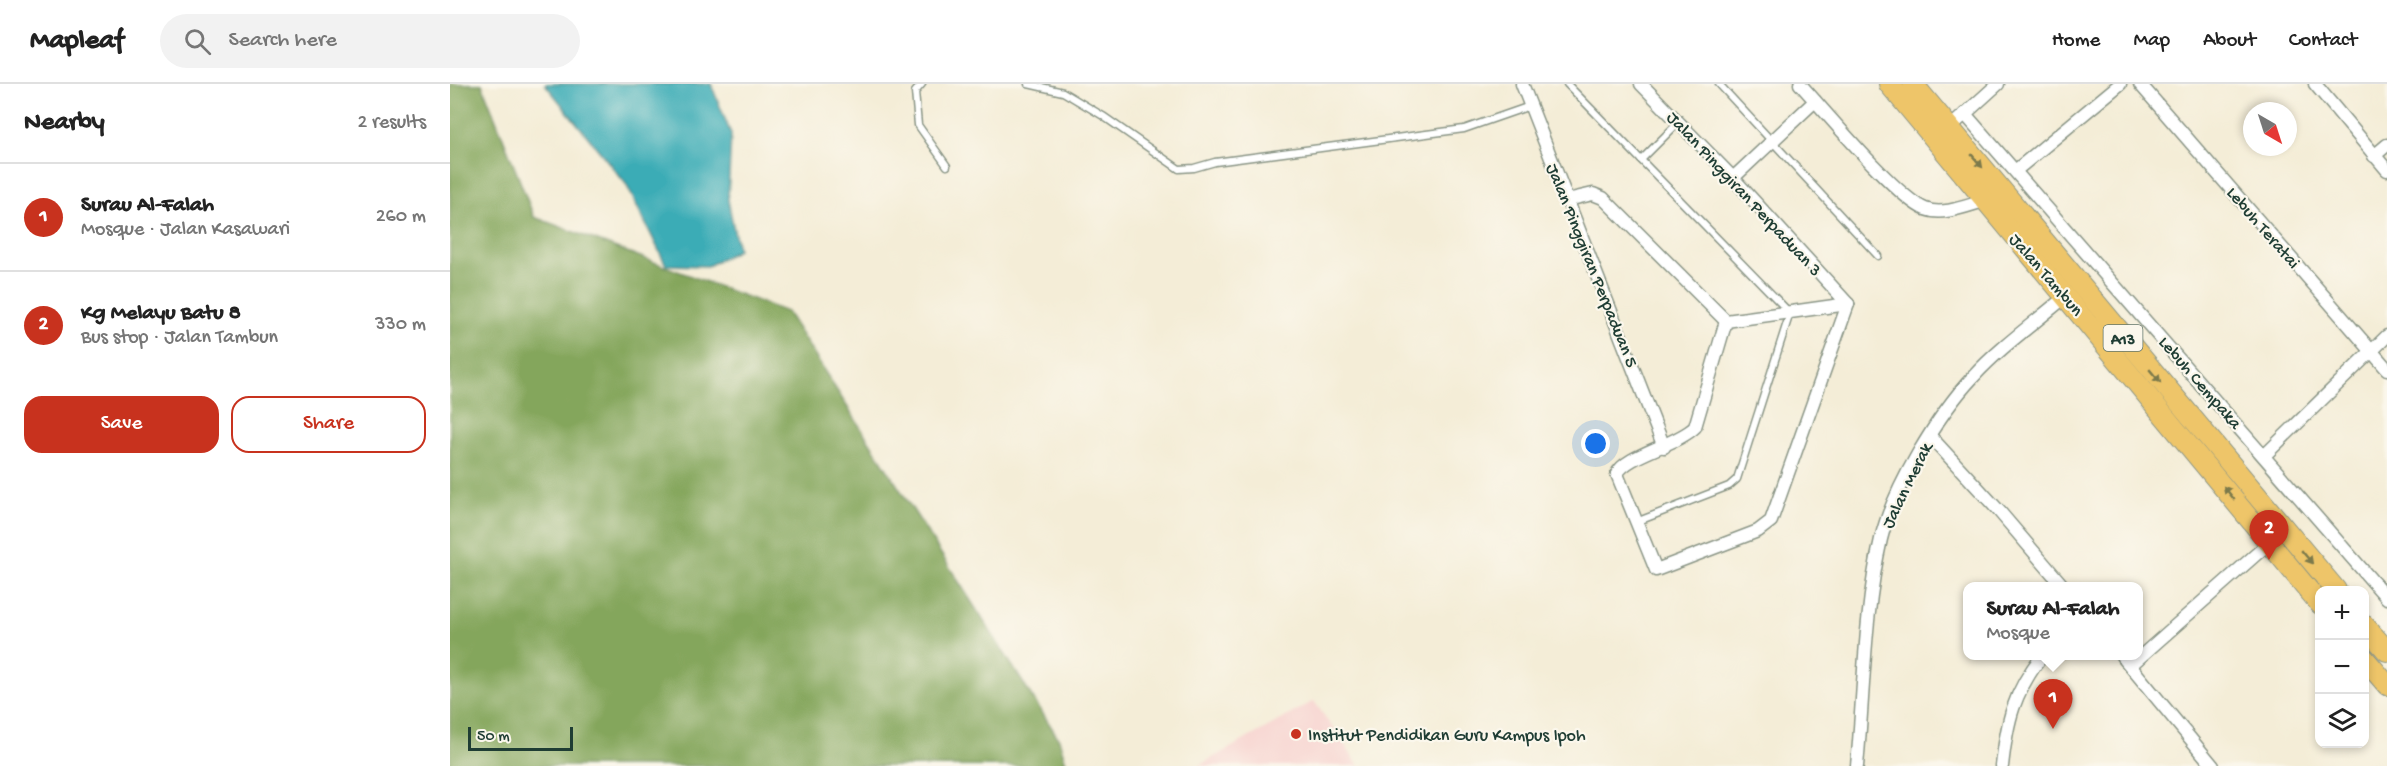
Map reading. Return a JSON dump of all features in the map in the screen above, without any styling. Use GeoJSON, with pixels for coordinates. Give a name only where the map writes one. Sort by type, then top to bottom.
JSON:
{"type":"FeatureCollection","features":[{"type":"Feature","properties":{"kind":"main road","name":"Jalan Tambun"},"geometry":{"type":"LineString","coordinates":[[1889,84],[1942,134],[2332,586]]}},
{"type":"Feature","properties":{"kind":"main road","name":"Jalan Tambun"},"geometry":{"type":"LineString","coordinates":[[1912,84],[1984,201],[2066,296],[2315,599]]}},
{"type":"Feature","properties":{"kind":"main road"},"geometry":{"type":"LineString","coordinates":[[2369,631],[2387,651]]}},
{"type":"Feature","properties":{"kind":"main road"},"geometry":{"type":"LineString","coordinates":[[2369,664],[2387,685]]}},
{"type":"Feature","properties":{"kind":"street","name":"Jalan Pinggiran Perpaduan 5"},"geometry":{"type":"LineString","coordinates":[[1522,84],[1664,447]]}},
{"type":"Feature","properties":{"kind":"street","name":"Jalan Pinggiran Perpaduan 3"},"geometry":{"type":"LineString","coordinates":[[1641,84],[1733,178],[1848,304]]}},
{"type":"Feature","properties":{"kind":"street"},"geometry":{"type":"LineString","coordinates":[[1800,84],[1894,185],[1917,205],[1926,210],[1941,212],[1984,201]]}},
{"type":"Feature","properties":{"kind":"street"},"geometry":{"type":"LineString","coordinates":[[1942,134],[1998,84]]}},
{"type":"Feature","properties":{"kind":"street"},"geometry":{"type":"LineString","coordinates":[[2015,171],[2120,84]]}},
{"type":"Feature","properties":{"kind":"street","name":"Lebuh Teratai"},"geometry":{"type":"LineString","coordinates":[[2140,84],[2387,369]]}},
{"type":"Feature","properties":{"kind":"street"},"geometry":{"type":"LineString","coordinates":[[2315,84],[2387,170]]}},
{"type":"Feature","properties":{"kind":"street"},"geometry":{"type":"LineString","coordinates":[[1733,178],[1815,100]]}},
{"type":"Feature","properties":{"kind":"street","name":"Lebuh Cempaka"},"geometry":{"type":"LineString","coordinates":[[1965,114],[2265,455],[2387,598]]}},
{"type":"Feature","properties":{"kind":"street"},"geometry":{"type":"LineString","coordinates":[[2374,156],[2387,145]]}},
{"type":"Feature","properties":{"kind":"street"},"geometry":{"type":"LineString","coordinates":[[1567,200],[1593,194],[1603,198],[1726,321]]}},
{"type":"Feature","properties":{"kind":"street","name":"Jalan Merak"},"geometry":{"type":"LineString","coordinates":[[1857,766],[1870,607],[1880,545],[1897,497],[1952,400],[1975,375],[2066,296]]}},
{"type":"Feature","properties":{"kind":"street"},"geometry":{"type":"LineString","coordinates":[[1848,304],[1772,521],[1758,531],[1658,571],[1654,569],[1617,474],[1626,462],[1664,447],[1689,433],[1700,418],[1726,321],[1848,304]]}},
{"type":"Feature","properties":{"kind":"street"},"geometry":{"type":"LineString","coordinates":[[2265,455],[2370,350],[2387,336]]}},
{"type":"Feature","properties":{"kind":"street"},"geometry":{"type":"LineString","coordinates":[[1930,436],[2000,511],[2060,582]]}},
{"type":"Feature","properties":{"kind":"street"},"geometry":{"type":"LineString","coordinates":[[2143,646],[2269,543]]}},
{"type":"Feature","properties":{"kind":"street"},"geometry":{"type":"LineString","coordinates":[[2002,766],[2005,736],[2016,694],[2039,660]]}},
{"type":"Feature","properties":{"kind":"street"},"geometry":{"type":"LineString","coordinates":[[2126,660],[2213,766]]}},
{"type":"Feature","properties":{"kind":"lane"},"geometry":{"type":"LineString","coordinates":[[922,84],[915,92],[918,125],[947,165]]}},
{"type":"Feature","properties":{"kind":"lane"},"geometry":{"type":"LineString","coordinates":[[1028,84],[1063,92],[1103,116],[1179,169],[1194,168],[1215,162],[1464,129],[1530,106]]}},
{"type":"Feature","properties":{"kind":"lane"},"geometry":{"type":"LineString","coordinates":[[1567,84],[1790,313],[1737,479],[1729,486],[1636,522]]}},
{"type":"Feature","properties":{"kind":"lane"},"geometry":{"type":"LineString","coordinates":[[1719,84],[1878,256]]}},
{"type":"Feature","properties":{"kind":"lane"},"geometry":{"type":"LineString","coordinates":[[1641,160],[1678,122]]}},
{"type":"Feature","properties":{"kind":"shaded area","name":"Institut Pendidikan Guru Kampus Ipoh"},"geometry":{"type":"Polygon","coordinates":[[[1314,701],[1359,766],[1198,766],[1314,701]]]}},
{"type":"Feature","properties":{"kind":"green space"},"geometry":{"type":"Polygon","coordinates":[[[450,84],[482,84],[534,217],[787,312],[1059,739],[1067,766],[450,766],[450,84]]]}},
{"type":"Feature","properties":{"kind":"water"},"geometry":{"type":"Polygon","coordinates":[[[545,84],[711,84],[731,134],[728,200],[738,250],[708,266],[666,265],[626,184],[545,84]]]}},
{"type":"Feature","properties":{"kind":"place","name":"Kg Melayu Batu 8"},"geometry":{"type":"Point","coordinates":[2269,560]}},
{"type":"Feature","properties":{"kind":"place","name":"Surau Al-Falah"},"geometry":{"type":"Point","coordinates":[2053,729]}},
{"type":"Feature","properties":{"kind":"place","name":"Institut Pendidikan Guru Kampus Ipoh"},"geometry":{"type":"Point","coordinates":[1296,734]}}]}
